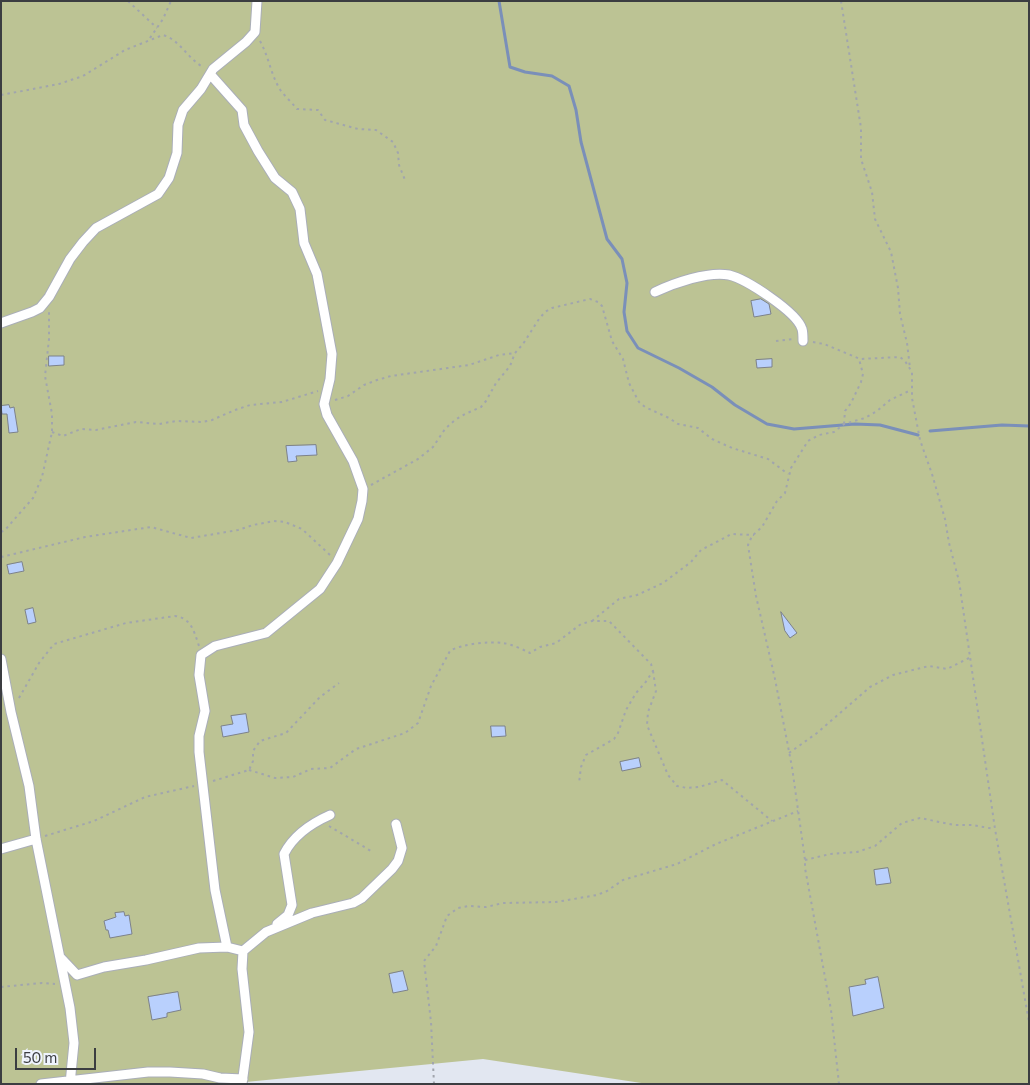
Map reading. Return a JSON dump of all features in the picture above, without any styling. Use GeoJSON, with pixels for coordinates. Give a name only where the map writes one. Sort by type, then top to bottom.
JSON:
{"type":"FeatureCollection","features":[{"type":"Feature","properties":{"kind":"street"},"geometry":{"type":"LineString","coordinates":[[1,323],[40,308],[49,297],[70,259],[96,228],[158,194],[169,178],[177,153],[178,126],[183,110],[201,90],[210,73],[255,32],[258,1]]}},
{"type":"Feature","properties":{"kind":"street"},"geometry":{"type":"LineString","coordinates":[[210,73],[242,110],[244,126],[258,151],[275,178],[292,192],[300,209],[304,243],[318,274],[332,354],[330,379],[324,404],[327,415],[354,461],[363,490],[358,519],[337,563],[313,597],[298,606],[266,633],[216,646],[201,654],[199,675],[205,711],[199,736],[199,752],[214,890],[227,947]]}},
{"type":"Feature","properties":{"kind":"street"},"geometry":{"type":"LineString","coordinates":[[655,292],[674,283],[710,275],[729,275],[752,284],[780,304],[802,328],[803,341]]}},
{"type":"Feature","properties":{"kind":"street"},"geometry":{"type":"LineString","coordinates":[[1,659],[11,712],[29,786],[36,839],[70,1008],[74,1043],[74,1060],[70,1082]]}},
{"type":"Feature","properties":{"kind":"street"},"geometry":{"type":"LineString","coordinates":[[41,1084],[148,1072],[203,1074],[243,1081],[249,1032],[242,969],[243,951],[288,916],[292,905],[284,854],[287,847],[298,835],[318,820],[330,815]]}},
{"type":"Feature","properties":{"kind":"street"},"geometry":{"type":"LineString","coordinates":[[266,932],[312,913],[353,903],[362,898],[398,862],[402,848],[396,824]]}},
{"type":"Feature","properties":{"kind":"street"},"geometry":{"type":"LineString","coordinates":[[1,849],[36,839]]}},
{"type":"Feature","properties":{"kind":"street"},"geometry":{"type":"LineString","coordinates":[[60,957],[77,975],[104,967],[199,948],[227,947],[243,951]]}},
{"type":"Feature","properties":{"kind":"path"},"geometry":{"type":"LineString","coordinates":[[128,1],[157,28]]}},
{"type":"Feature","properties":{"kind":"path"},"geometry":{"type":"LineString","coordinates":[[150,39],[171,1]]}},
{"type":"Feature","properties":{"kind":"path"},"geometry":{"type":"LineString","coordinates":[[841,1],[861,128],[861,160],[872,192],[876,219],[891,252],[898,288],[900,314],[912,372],[911,390],[920,440],[945,519],[958,581],[995,829],[1029,1022]]}},
{"type":"Feature","properties":{"kind":"path"},"geometry":{"type":"LineString","coordinates":[[255,32],[267,54],[272,72],[281,91],[297,108],[318,110],[324,120],[358,129],[376,130],[393,142],[406,180]]}},
{"type":"Feature","properties":{"kind":"path"},"geometry":{"type":"LineString","coordinates":[[1,95],[59,84],[83,76],[125,50],[163,35],[171,37],[196,63],[210,73]]}},
{"type":"Feature","properties":{"kind":"path"},"geometry":{"type":"LineString","coordinates":[[1,532],[5,530],[33,498],[42,476],[52,432],[52,414],[45,376],[49,339],[49,297]]}},
{"type":"Feature","properties":{"kind":"path"},"geometry":{"type":"LineString","coordinates":[[363,490],[418,459],[433,447],[445,429],[455,420],[481,407],[496,383],[510,366],[515,353],[539,319],[552,308],[590,299],[602,306],[612,341],[623,359],[628,382],[639,402],[678,424],[698,428],[712,439],[732,448],[768,459],[789,474]]}},
{"type":"Feature","properties":{"kind":"path"},"geometry":{"type":"LineString","coordinates":[[776,341],[795,339],[824,344],[859,358],[884,359],[900,357],[910,369]]}},
{"type":"Feature","properties":{"kind":"path"},"geometry":{"type":"LineString","coordinates":[[324,404],[348,396],[364,385],[384,378],[469,365],[500,355],[515,353]]}},
{"type":"Feature","properties":{"kind":"path"},"geometry":{"type":"LineString","coordinates":[[844,424],[845,411],[851,403],[863,374],[859,358]]}},
{"type":"Feature","properties":{"kind":"path"},"geometry":{"type":"LineString","coordinates":[[52,432],[63,436],[81,429],[96,430],[136,422],[159,424],[176,421],[202,422],[250,405],[282,402],[328,388]]}},
{"type":"Feature","properties":{"kind":"path"},"geometry":{"type":"LineString","coordinates":[[838,1084],[831,1010],[805,868],[806,860],[789,753],[749,558],[748,545],[762,527],[777,501],[785,493],[789,474],[798,455],[808,441],[819,435],[834,432],[844,424],[865,418],[890,400],[911,390]]}},
{"type":"Feature","properties":{"kind":"path"},"geometry":{"type":"LineString","coordinates":[[1,557],[85,537],[151,527],[191,538],[238,530],[274,521],[285,522],[302,529],[337,563]]}},
{"type":"Feature","properties":{"kind":"path"},"geometry":{"type":"LineString","coordinates":[[36,839],[94,821],[145,797],[249,770],[276,778],[285,778],[311,769],[330,768],[356,749],[405,733],[418,723],[431,686],[450,651],[456,648],[485,643],[502,643],[530,653],[540,647],[556,643],[577,626],[592,620],[619,599],[637,596],[663,583],[691,562],[701,550],[731,534],[754,535]]}},
{"type":"Feature","properties":{"kind":"path"},"geometry":{"type":"LineString","coordinates":[[11,712],[39,663],[51,647],[58,643],[126,622],[174,616],[182,617],[191,626],[201,654]]}},
{"type":"Feature","properties":{"kind":"path"},"geometry":{"type":"LineString","coordinates":[[592,620],[609,621],[612,623],[651,664],[656,690],[648,712],[647,725],[668,775],[677,786],[687,788],[700,787],[722,780],[772,821]]}},
{"type":"Feature","properties":{"kind":"path"},"geometry":{"type":"LineString","coordinates":[[789,753],[840,714],[870,687],[894,675],[929,666],[947,669],[970,658]]}},
{"type":"Feature","properties":{"kind":"path"},"geometry":{"type":"LineString","coordinates":[[579,783],[581,767],[586,755],[614,739],[626,710],[653,671]]}},
{"type":"Feature","properties":{"kind":"path"},"geometry":{"type":"LineString","coordinates":[[249,770],[253,761],[253,750],[260,742],[286,733],[320,696],[339,682]]}},
{"type":"Feature","properties":{"kind":"path"},"geometry":{"type":"LineString","coordinates":[[434,1084],[431,1022],[424,961],[436,946],[447,916],[451,912],[462,907],[486,907],[503,903],[556,902],[607,891],[623,880],[677,864],[716,844],[798,811],[797,802]]}},
{"type":"Feature","properties":{"kind":"path"},"geometry":{"type":"LineString","coordinates":[[806,860],[830,854],[857,852],[875,846],[902,823],[920,818],[954,825],[973,825],[995,829]]}},
{"type":"Feature","properties":{"kind":"path"},"geometry":{"type":"LineString","coordinates":[[318,820],[371,851]]}},
{"type":"Feature","properties":{"kind":"path"},"geometry":{"type":"LineString","coordinates":[[1,987],[42,983],[65,985]]}},
{"type":"Feature","properties":{"kind":"green space"},"geometry":{"type":"Polygon","coordinates":[[[1,1],[1029,1],[1029,1084],[648,1084],[483,1059],[225,1084],[1,1084],[1,1]]]}},
{"type":"Feature","properties":{"kind":"building"},"geometry":{"type":"Polygon","coordinates":[[[761,299],[769,304],[771,314],[754,317],[751,301],[761,299]]]}},
{"type":"Feature","properties":{"kind":"building"},"geometry":{"type":"Polygon","coordinates":[[[49,356],[64,356],[64,365],[49,366],[49,356]]]}},
{"type":"Feature","properties":{"kind":"building"},"geometry":{"type":"Polygon","coordinates":[[[772,359],[772,367],[757,368],[756,360],[772,359]]]}},
{"type":"Feature","properties":{"kind":"building"},"geometry":{"type":"Polygon","coordinates":[[[9,405],[10,408],[14,407],[18,432],[9,433],[7,414],[2,414],[1,406],[9,405]]]}},
{"type":"Feature","properties":{"kind":"building"},"geometry":{"type":"Polygon","coordinates":[[[316,445],[317,455],[296,456],[297,461],[288,462],[286,446],[316,445]]]}},
{"type":"Feature","properties":{"kind":"building"},"geometry":{"type":"Polygon","coordinates":[[[22,562],[24,571],[9,574],[7,565],[22,562]]]}},
{"type":"Feature","properties":{"kind":"building"},"geometry":{"type":"Polygon","coordinates":[[[33,608],[36,622],[28,624],[25,610],[33,608]]]}},
{"type":"Feature","properties":{"kind":"building"},"geometry":{"type":"Polygon","coordinates":[[[781,612],[797,633],[790,638],[785,631],[781,612]]]}},
{"type":"Feature","properties":{"kind":"building"},"geometry":{"type":"Polygon","coordinates":[[[246,714],[249,732],[223,737],[221,726],[233,724],[231,716],[246,714]]]}},
{"type":"Feature","properties":{"kind":"building"},"geometry":{"type":"Polygon","coordinates":[[[491,726],[505,726],[506,736],[492,737],[491,726]]]}},
{"type":"Feature","properties":{"kind":"building"},"geometry":{"type":"Polygon","coordinates":[[[639,758],[641,767],[622,771],[620,762],[639,758]]]}},
{"type":"Feature","properties":{"kind":"building"},"geometry":{"type":"Polygon","coordinates":[[[888,868],[891,883],[876,885],[874,870],[888,868]]]}},
{"type":"Feature","properties":{"kind":"building"},"geometry":{"type":"Polygon","coordinates":[[[124,912],[125,916],[129,915],[132,934],[110,938],[104,921],[116,917],[115,913],[124,912]]]}},
{"type":"Feature","properties":{"kind":"building"},"geometry":{"type":"Polygon","coordinates":[[[403,971],[408,990],[393,993],[389,974],[403,971]]]}},
{"type":"Feature","properties":{"kind":"building"},"geometry":{"type":"Polygon","coordinates":[[[878,977],[884,1008],[853,1016],[849,987],[866,984],[865,980],[878,977]]]}},
{"type":"Feature","properties":{"kind":"building"},"geometry":{"type":"Polygon","coordinates":[[[178,992],[181,1010],[167,1013],[167,1017],[152,1020],[148,997],[178,992]]]}},
{"type":"Feature","properties":{"kind":"waterway"},"geometry":{"type":"LineString","coordinates":[[499,1],[510,67],[525,72],[552,76],[569,86],[576,110],[581,142],[607,239],[622,259],[627,283],[624,312],[627,331],[638,348],[712,387],[735,405],[767,424],[794,429],[855,424],[880,425],[918,435]]}},
{"type":"Feature","properties":{"kind":"waterway"},"geometry":{"type":"LineString","coordinates":[[930,431],[1002,425],[1029,426]]}}]}
